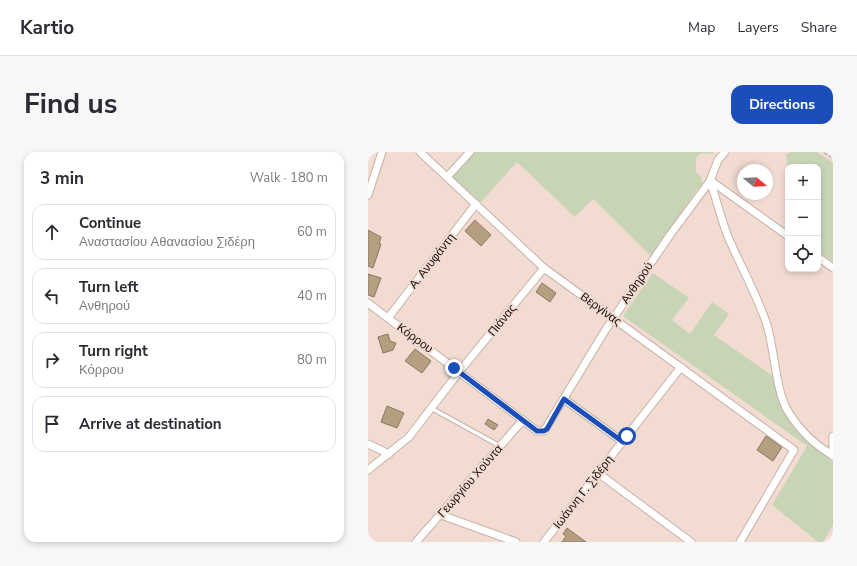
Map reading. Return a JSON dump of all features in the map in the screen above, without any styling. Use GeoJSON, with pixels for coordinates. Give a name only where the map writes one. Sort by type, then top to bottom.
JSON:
{"type":"FeatureCollection","features":[{"type":"Feature","properties":{"kind":"street"},"geometry":{"type":"LineString","coordinates":[[368,195],[382,152]]}},
{"type":"Feature","properties":{"kind":"street","name":"Βεργίνας"},"geometry":{"type":"LineString","coordinates":[[420,152],[544,268],[794,450],[740,542]]}},
{"type":"Feature","properties":{"kind":"street"},"geometry":{"type":"LineString","coordinates":[[447,177],[470,152]]}},
{"type":"Feature","properties":{"kind":"street"},"geometry":{"type":"LineString","coordinates":[[717,152],[718,160]]}},
{"type":"Feature","properties":{"kind":"street","name":"Ανθηρού"},"geometry":{"type":"LineString","coordinates":[[537,431],[544,431],[547,429],[614,318],[670,235],[710,181],[718,160],[725,152]]}},
{"type":"Feature","properties":{"kind":"street"},"geometry":{"type":"LineString","coordinates":[[710,181],[785,234]]}},
{"type":"Feature","properties":{"kind":"street"},"geometry":{"type":"LineString","coordinates":[[710,181],[728,236],[766,322],[775,354],[782,399],[788,412],[798,425],[823,450],[832,455],[833,436]]}},
{"type":"Feature","properties":{"kind":"street","name":"Α. Ανυφάντη"},"geometry":{"type":"LineString","coordinates":[[388,318],[476,204]]}},
{"type":"Feature","properties":{"kind":"street"},"geometry":{"type":"LineString","coordinates":[[821,259],[833,268]]}},
{"type":"Feature","properties":{"kind":"street","name":"Πιάνας"},"geometry":{"type":"LineString","coordinates":[[368,470],[409,437],[430,408],[544,268]]}},
{"type":"Feature","properties":{"kind":"street","name":"Κόρρου"},"geometry":{"type":"LineString","coordinates":[[368,303],[537,431]]}},
{"type":"Feature","properties":{"kind":"street","name":"Ιωάννη Γ. Σιδέρη"},"geometry":{"type":"LineString","coordinates":[[544,542],[681,368]]}},
{"type":"Feature","properties":{"kind":"street"},"geometry":{"type":"LineString","coordinates":[[564,399],[623,442]]}},
{"type":"Feature","properties":{"kind":"street","name":"Γεωργίου Χούντα"},"geometry":{"type":"LineString","coordinates":[[416,542],[523,420]]}},
{"type":"Feature","properties":{"kind":"street"},"geometry":{"type":"LineString","coordinates":[[368,444],[389,454]]}},
{"type":"Feature","properties":{"kind":"street"},"geometry":{"type":"LineString","coordinates":[[598,473],[691,542]]}},
{"type":"Feature","properties":{"kind":"street"},"geometry":{"type":"LineString","coordinates":[[441,515],[516,542]]}},
{"type":"Feature","properties":{"kind":"lane"},"geometry":{"type":"LineString","coordinates":[[430,408],[500,446]]}},
{"type":"Feature","properties":{"kind":"path"},"geometry":{"type":"LineString","coordinates":[[824,152],[833,158]]}},
{"type":"Feature","properties":{"kind":"green space"},"geometry":{"type":"Polygon","coordinates":[[[475,152],[713,152],[713,154],[701,153],[696,158],[696,172],[701,177],[703,185],[698,188],[651,256],[593,199],[575,217],[517,162],[481,202],[452,177],[475,152]]]}},
{"type":"Feature","properties":{"kind":"green space"},"geometry":{"type":"Polygon","coordinates":[[[792,152],[817,152],[833,163],[833,262],[821,252],[821,164],[787,164],[786,154],[792,152]]]}},
{"type":"Feature","properties":{"kind":"green space"},"geometry":{"type":"Polygon","coordinates":[[[653,273],[689,298],[672,320],[690,334],[712,302],[729,314],[714,335],[776,378],[780,399],[806,436],[833,462],[833,525],[823,542],[818,542],[772,505],[807,446],[623,316],[653,273]]]}},
{"type":"Feature","properties":{"kind":"building"},"geometry":{"type":"Polygon","coordinates":[[[475,220],[491,235],[481,246],[465,231],[475,220]]]}},
{"type":"Feature","properties":{"kind":"building"},"geometry":{"type":"Polygon","coordinates":[[[368,230],[381,237],[379,244],[381,244],[373,268],[368,266],[368,230]]]}},
{"type":"Feature","properties":{"kind":"building"},"geometry":{"type":"Polygon","coordinates":[[[368,274],[381,278],[374,297],[368,295],[368,274]]]}},
{"type":"Feature","properties":{"kind":"building"},"geometry":{"type":"Polygon","coordinates":[[[542,283],[556,293],[550,302],[536,292],[542,283]]]}},
{"type":"Feature","properties":{"kind":"building"},"geometry":{"type":"Polygon","coordinates":[[[388,334],[390,341],[396,343],[393,350],[383,353],[378,337],[388,334]]]}},
{"type":"Feature","properties":{"kind":"building"},"geometry":{"type":"Polygon","coordinates":[[[415,349],[431,361],[422,373],[405,361],[415,349]]]}},
{"type":"Feature","properties":{"kind":"building"},"geometry":{"type":"Polygon","coordinates":[[[387,406],[404,413],[397,428],[381,422],[387,406]]]}},
{"type":"Feature","properties":{"kind":"building"},"geometry":{"type":"Polygon","coordinates":[[[488,419],[498,425],[494,430],[485,424],[488,419]]]}},
{"type":"Feature","properties":{"kind":"building"},"geometry":{"type":"Polygon","coordinates":[[[766,436],[782,447],[773,461],[757,450],[766,436]]]}},
{"type":"Feature","properties":{"kind":"building"},"geometry":{"type":"Polygon","coordinates":[[[567,528],[586,542],[562,542],[566,536],[563,534],[567,528]]]}},
{"type":"Feature","properties":{"kind":"route"},"geometry":{"type":"LineString","coordinates":[[454,368],[537,431],[540,432],[547,429],[564,399],[623,442],[627,436]]}}]}
